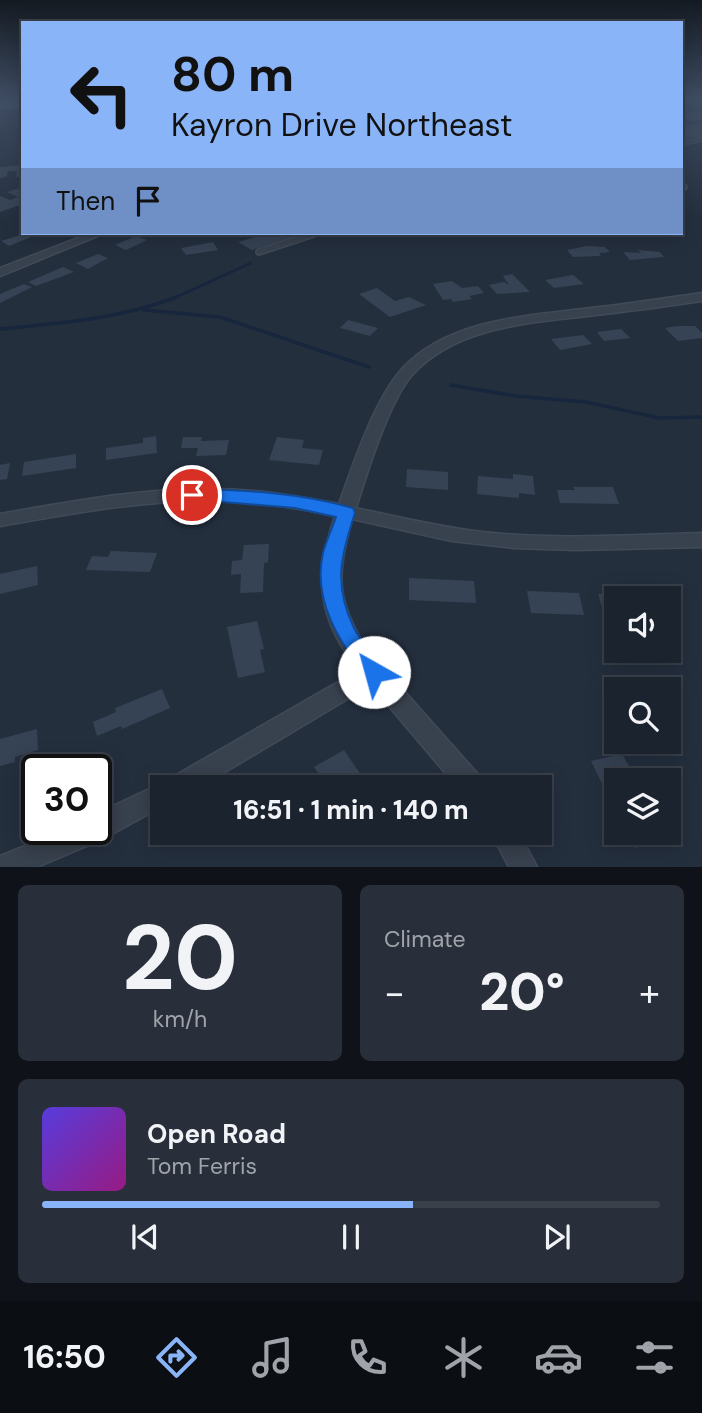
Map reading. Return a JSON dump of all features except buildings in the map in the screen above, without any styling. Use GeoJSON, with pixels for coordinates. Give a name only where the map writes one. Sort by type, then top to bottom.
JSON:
{"type":"FeatureCollection","features":[{"type":"Feature","properties":{"kind":"street"},"geometry":{"type":"LineString","coordinates":[[0,272],[95,235]]}},
{"type":"Feature","properties":{"kind":"street"},"geometry":{"type":"LineString","coordinates":[[463,775],[374,672],[345,633],[331,591],[332,554],[390,396],[401,378],[431,350],[451,340],[492,327],[702,297]]}},
{"type":"Feature","properties":{"kind":"street"},"geometry":{"type":"LineString","coordinates":[[0,520],[99,504],[192,495],[242,496],[295,502],[454,534],[525,542],[578,544],[702,540]]}},
{"type":"Feature","properties":{"kind":"street"},"geometry":{"type":"LineString","coordinates":[[196,775],[374,672]]}},
{"type":"Feature","properties":{"kind":"street"},"geometry":{"type":"LineString","coordinates":[[112,820],[150,800]]}},
{"type":"Feature","properties":{"kind":"street"},"geometry":{"type":"LineString","coordinates":[[20,865],[62,845]]}},
{"type":"Feature","properties":{"kind":"street"},"geometry":{"type":"LineString","coordinates":[[511,845],[524,867]]}},
{"type":"Feature","properties":{"kind":"lane"},"geometry":{"type":"LineString","coordinates":[[259,252],[317,235]]}},
{"type":"Feature","properties":{"kind":"waterway"},"geometry":{"type":"LineString","coordinates":[[175,298],[251,263]]}},
{"type":"Feature","properties":{"kind":"waterway"},"geometry":{"type":"LineString","coordinates":[[0,329],[112,315],[175,298]]}},
{"type":"Feature","properties":{"kind":"waterway"},"geometry":{"type":"LineString","coordinates":[[144,310],[220,317],[369,367]]}},
{"type":"Feature","properties":{"kind":"waterway"},"geometry":{"type":"LineString","coordinates":[[451,385],[515,396],[586,402],[659,418],[702,417]]}},
{"type":"Feature","properties":{"kind":"route"},"geometry":{"type":"LineString","coordinates":[[192,495],[242,496],[295,502],[346,513],[332,554],[331,591],[345,633],[374,672]]}}]}
